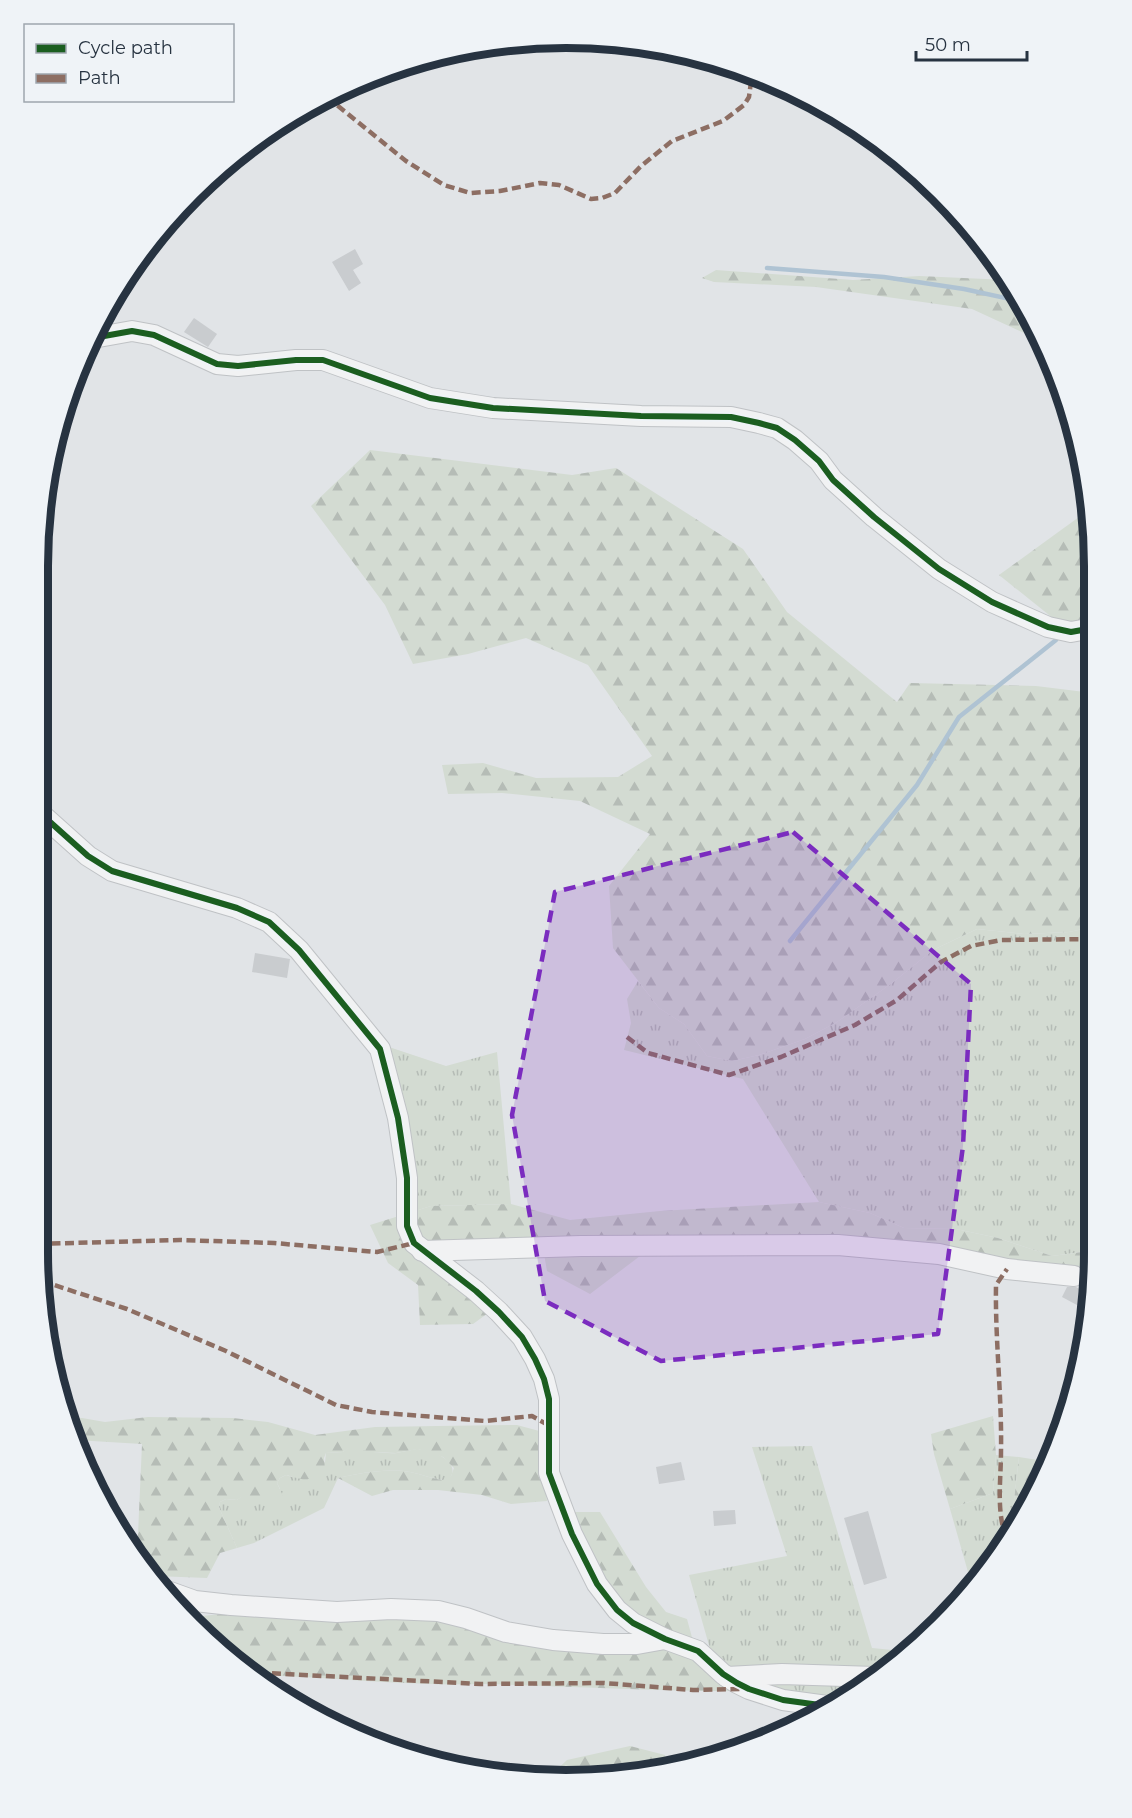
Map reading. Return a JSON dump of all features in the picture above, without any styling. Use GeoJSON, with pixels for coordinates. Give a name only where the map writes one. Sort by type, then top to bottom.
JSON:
{"type":"FeatureCollection","features":[{"type":"Feature","properties":{"kind":"street"},"geometry":{"type":"LineString","coordinates":[[101,337],[132,331],[154,335],[226,366],[323,360],[430,398],[493,408],[641,416],[731,417],[759,423],[777,429],[795,440],[819,461],[833,480],[874,517],[939,569],[992,602],[1048,627],[1071,632],[1084,630]]}},
{"type":"Feature","properties":{"kind":"street"},"geometry":{"type":"LineString","coordinates":[[48,820],[88,856],[112,872],[237,908],[269,922],[299,950],[380,1049],[398,1118],[407,1178],[407,1226],[414,1243],[476,1291],[499,1312],[522,1337],[540,1369],[549,1399],[549,1473],[552,1485],[597,1584],[617,1610],[633,1623],[665,1639],[690,1647],[702,1654],[727,1677],[749,1689],[769,1696],[818,1705]]}},
{"type":"Feature","properties":{"kind":"street"},"geometry":{"type":"LineString","coordinates":[[422,1251],[581,1246],[837,1245],[939,1254],[1008,1269],[1074,1276]]}},
{"type":"Feature","properties":{"kind":"street"},"geometry":{"type":"LineString","coordinates":[[178,1595],[195,1601],[231,1605],[337,1612],[391,1609],[438,1611],[506,1632],[553,1640],[637,1644],[665,1639]]}},
{"type":"Feature","properties":{"kind":"street"},"geometry":{"type":"LineString","coordinates":[[727,1677],[782,1674],[863,1677]]}},
{"type":"Feature","properties":{"kind":"highlighted area"},"geometry":{"type":"Polygon","coordinates":[[[793,832],[971,984],[963,1146],[938,1334],[661,1361],[545,1301],[512,1115],[555,892],[793,832]]]}},
{"type":"Feature","properties":{"kind":"green space"},"geometry":{"type":"Polygon","coordinates":[[[716,270],[853,280],[919,276],[998,280],[1031,336],[972,309],[816,287],[714,282],[702,278],[716,270]]]}},
{"type":"Feature","properties":{"kind":"green space"},"geometry":{"type":"Polygon","coordinates":[[[370,450],[572,475],[616,468],[743,549],[787,612],[897,702],[910,683],[1036,686],[1084,692],[1084,929],[1069,932],[1024,934],[977,929],[933,950],[837,1022],[805,1039],[759,1055],[732,1061],[707,1056],[684,1024],[659,1008],[613,948],[609,886],[650,834],[580,801],[502,793],[448,794],[442,765],[483,763],[536,778],[618,777],[652,756],[588,665],[526,638],[468,654],[413,664],[385,605],[311,506],[370,450]]]}},
{"type":"Feature","properties":{"kind":"green space"},"geometry":{"type":"Polygon","coordinates":[[[1082,515],[1084,620],[1074,625],[1059,623],[999,575],[1082,515]]]}},
{"type":"Feature","properties":{"kind":"green space"},"geometry":{"type":"Polygon","coordinates":[[[977,929],[1024,934],[1069,932],[1084,929],[1084,1249],[1082,1252],[1052,1256],[998,1238],[956,1229],[904,1228],[870,1213],[819,1202],[743,1079],[624,1050],[631,1023],[627,999],[638,981],[659,1008],[684,1024],[707,1056],[732,1061],[759,1055],[805,1039],[837,1022],[933,950],[977,929]]]}},
{"type":"Feature","properties":{"kind":"green space"},"geometry":{"type":"Polygon","coordinates":[[[383,1045],[446,1066],[497,1052],[511,1204],[431,1206],[412,1212],[383,1045]]]}},
{"type":"Feature","properties":{"kind":"green space"},"geometry":{"type":"Polygon","coordinates":[[[819,1202],[870,1213],[904,1228],[956,1229],[998,1238],[1052,1256],[1082,1252],[1084,1249],[1084,1263],[1056,1281],[938,1260],[820,1252],[640,1256],[590,1294],[547,1271],[544,1254],[448,1258],[502,1303],[473,1324],[420,1325],[418,1285],[388,1263],[370,1225],[431,1206],[511,1204],[570,1220],[660,1211],[819,1202]]]}},
{"type":"Feature","properties":{"kind":"green space"},"geometry":{"type":"Polygon","coordinates":[[[993,1416],[996,1455],[993,1493],[950,1509],[934,1454],[931,1434],[993,1416]]]}},
{"type":"Feature","properties":{"kind":"green space"},"geometry":{"type":"Polygon","coordinates":[[[148,1417],[233,1418],[268,1422],[315,1435],[375,1427],[517,1425],[543,1432],[542,1466],[547,1501],[511,1504],[482,1495],[438,1490],[393,1490],[372,1496],[338,1478],[392,1471],[410,1472],[443,1480],[451,1476],[454,1468],[443,1457],[418,1449],[396,1453],[370,1452],[350,1447],[343,1452],[326,1453],[325,1470],[315,1477],[302,1479],[286,1475],[280,1478],[277,1483],[283,1496],[277,1500],[264,1496],[243,1496],[237,1500],[226,1499],[220,1502],[219,1507],[237,1548],[220,1553],[207,1578],[163,1576],[138,1544],[142,1444],[83,1440],[75,1418],[105,1422],[148,1417]]]}},
{"type":"Feature","properties":{"kind":"green space"},"geometry":{"type":"Polygon","coordinates":[[[355,1446],[371,1452],[397,1453],[416,1449],[429,1451],[449,1462],[452,1474],[448,1480],[410,1472],[392,1471],[338,1478],[324,1508],[254,1543],[237,1548],[219,1507],[220,1502],[226,1499],[237,1500],[242,1496],[267,1496],[280,1489],[277,1483],[280,1478],[286,1475],[292,1477],[325,1462],[326,1453],[343,1452],[355,1446]]]}},
{"type":"Feature","properties":{"kind":"green space"},"geometry":{"type":"Polygon","coordinates":[[[812,1446],[872,1648],[896,1650],[868,1673],[726,1671],[712,1656],[689,1575],[787,1556],[752,1447],[812,1446]]]}},
{"type":"Feature","properties":{"kind":"green space"},"geometry":{"type":"Polygon","coordinates":[[[996,1455],[1019,1457],[1013,1509],[1015,1511],[997,1540],[969,1576],[950,1509],[993,1493],[996,1455]]]}},
{"type":"Feature","properties":{"kind":"green space"},"geometry":{"type":"Polygon","coordinates":[[[1019,1457],[1040,1460],[1015,1511],[1013,1509],[1019,1457]]]}},
{"type":"Feature","properties":{"kind":"green space"},"geometry":{"type":"Polygon","coordinates":[[[570,1512],[600,1512],[646,1587],[666,1612],[687,1619],[693,1641],[651,1623],[626,1606],[606,1582],[590,1555],[570,1512]]]}},
{"type":"Feature","properties":{"kind":"green space"},"geometry":{"type":"Polygon","coordinates":[[[276,1608],[418,1611],[622,1655],[673,1648],[695,1655],[735,1691],[410,1683],[268,1676],[224,1641],[197,1615],[276,1608]]]}},
{"type":"Feature","properties":{"kind":"green space"},"geometry":{"type":"Polygon","coordinates":[[[856,1681],[825,1701],[787,1697],[750,1685],[856,1681]]]}},
{"type":"Feature","properties":{"kind":"green space"},"geometry":{"type":"Polygon","coordinates":[[[630,1746],[665,1755],[665,1760],[600,1769],[557,1770],[567,1760],[630,1746]]]}},
{"type":"Feature","properties":{"kind":"building"},"geometry":{"type":"Polygon","coordinates":[[[355,249],[363,264],[353,270],[361,283],[349,291],[332,262],[355,249]]]}},
{"type":"Feature","properties":{"kind":"building"},"geometry":{"type":"Polygon","coordinates":[[[194,318],[217,334],[208,347],[184,332],[194,318]]]}},
{"type":"Feature","properties":{"kind":"building"},"geometry":{"type":"Polygon","coordinates":[[[255,953],[290,959],[287,978],[252,972],[255,953]]]}},
{"type":"Feature","properties":{"kind":"building"},"geometry":{"type":"Polygon","coordinates":[[[1067,1287],[1076,1287],[1083,1291],[1081,1307],[1062,1297],[1067,1287]]]}},
{"type":"Feature","properties":{"kind":"building"},"geometry":{"type":"Polygon","coordinates":[[[681,1462],[685,1480],[659,1484],[656,1467],[681,1462]]]}},
{"type":"Feature","properties":{"kind":"building"},"geometry":{"type":"Polygon","coordinates":[[[735,1510],[736,1524],[714,1526],[713,1511],[735,1510]]]}},
{"type":"Feature","properties":{"kind":"building"},"geometry":{"type":"Polygon","coordinates":[[[868,1511],[887,1578],[864,1585],[844,1518],[868,1511]]]}},
{"type":"Feature","properties":{"kind":"waterway"},"geometry":{"type":"LineString","coordinates":[[767,268],[884,277],[964,289],[1010,299]]}},
{"type":"Feature","properties":{"kind":"waterway"},"geometry":{"type":"LineString","coordinates":[[790,941],[917,785],[959,717],[1056,640]]}},
{"type":"Feature","properties":{"kind":"marked path"},"geometry":{"type":"LineString","coordinates":[[334,103],[406,161],[444,185],[470,193],[500,191],[540,183],[559,185],[591,199],[615,193],[641,166],[672,141],[723,121],[744,105],[749,97],[751,82]]}},
{"type":"Feature","properties":{"kind":"marked path"},"geometry":{"type":"LineString","coordinates":[[627,1037],[648,1053],[729,1075],[781,1057],[855,1025],[897,1000],[941,962],[971,946],[1001,940],[1084,939]]}},
{"type":"Feature","properties":{"kind":"marked path"},"geometry":{"type":"LineString","coordinates":[[48,1244],[180,1240],[274,1243],[377,1252],[414,1243]]}},
{"type":"Feature","properties":{"kind":"marked path"},"geometry":{"type":"LineString","coordinates":[[1004,1529],[1000,1506],[1001,1430],[996,1285],[1007,1269]]}},
{"type":"Feature","properties":{"kind":"marked path"},"geometry":{"type":"LineString","coordinates":[[49,1283],[127,1309],[226,1351],[336,1405],[372,1412],[485,1421],[532,1416],[550,1426]]}},
{"type":"Feature","properties":{"kind":"marked path"},"geometry":{"type":"LineString","coordinates":[[264,1673],[481,1684],[604,1683],[693,1690],[743,1689]]}},
{"type":"Feature","properties":{"kind":"cycle path"},"geometry":{"type":"LineString","coordinates":[[101,337],[132,331],[154,335],[217,364],[238,366],[296,360],[323,360],[430,398],[493,408],[641,416],[731,417],[777,428],[819,461],[833,480],[874,517],[939,569],[992,602],[1048,627],[1071,632],[1084,630]]}},
{"type":"Feature","properties":{"kind":"cycle path"},"geometry":{"type":"LineString","coordinates":[[48,820],[88,856],[112,871],[237,908],[269,922],[299,950],[380,1049],[398,1118],[407,1178],[407,1226],[414,1243],[476,1291],[499,1312],[522,1337],[535,1359],[544,1379],[549,1399],[549,1473],[572,1534],[597,1584],[617,1610],[633,1623],[665,1639],[698,1651],[723,1674],[737,1683],[783,1700],[818,1705]]}}]}
